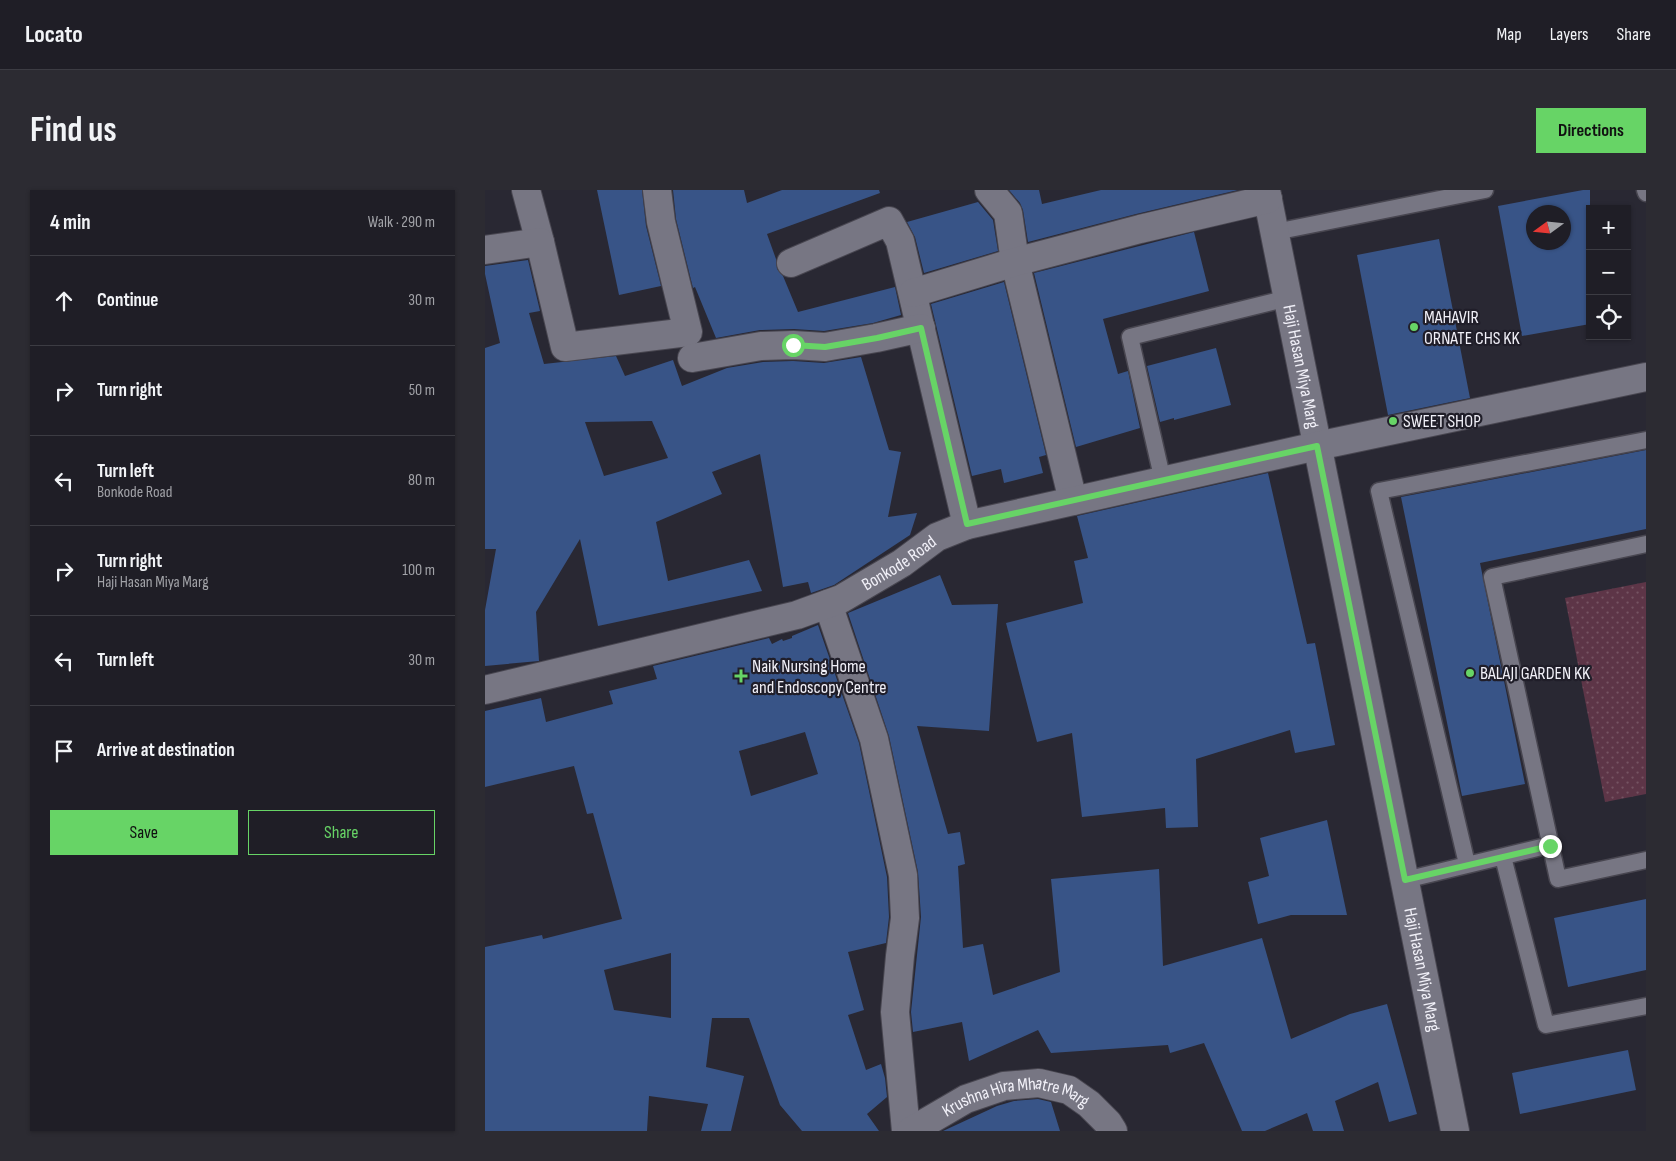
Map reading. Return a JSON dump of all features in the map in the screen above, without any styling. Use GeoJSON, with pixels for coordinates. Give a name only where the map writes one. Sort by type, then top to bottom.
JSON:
{"type":"FeatureCollection","features":[{"type":"Feature","properties":{"kind":"street"},"geometry":{"type":"LineString","coordinates":[[526,190],[541,242],[565,347],[689,332],[661,222],[657,190]]}},
{"type":"Feature","properties":{"kind":"street"},"geometry":{"type":"LineString","coordinates":[[989,190],[1008,212],[1015,262],[1073,501]]}},
{"type":"Feature","properties":{"kind":"street"},"geometry":{"type":"LineString","coordinates":[[913,293],[1015,262],[1267,195]]}},
{"type":"Feature","properties":{"kind":"street","name":"Haji Hasan Miya Marg"},"geometry":{"type":"LineString","coordinates":[[1267,195],[1455,1131]]}},
{"type":"Feature","properties":{"kind":"street"},"geometry":{"type":"LineString","coordinates":[[791,263],[889,221],[900,241],[967,524]]}},
{"type":"Feature","properties":{"kind":"street"},"geometry":{"type":"LineString","coordinates":[[485,250],[541,242]]}},
{"type":"Feature","properties":{"kind":"street"},"geometry":{"type":"LineString","coordinates":[[692,358],[761,346],[825,347],[921,328]]}},
{"type":"Feature","properties":{"kind":"street","name":"Bonkode Road"},"geometry":{"type":"LineString","coordinates":[[485,690],[797,615],[841,599],[902,563],[937,538],[967,524],[1317,446],[1646,377]]}},
{"type":"Feature","properties":{"kind":"street"},"geometry":{"type":"LineString","coordinates":[[828,604],[874,739],[903,875],[905,918],[899,956],[895,1012],[907,1131]]}},
{"type":"Feature","properties":{"kind":"street","name":"Krushna Hira Mhatre Marg"},"geometry":{"type":"LineString","coordinates":[[911,1131],[966,1099],[1004,1086],[1039,1083],[1069,1090],[1089,1104],[1108,1123],[1113,1131]]}},
{"type":"Feature","properties":{"kind":"lane"},"geometry":{"type":"LineString","coordinates":[[1275,232],[1485,190]]}},
{"type":"Feature","properties":{"kind":"lane"},"geometry":{"type":"LineString","coordinates":[[1163,481],[1129,338],[1288,298]]}},
{"type":"Feature","properties":{"kind":"lane"},"geometry":{"type":"LineString","coordinates":[[1467,864],[1379,492],[1646,440]]}},
{"type":"Feature","properties":{"kind":"lane"},"geometry":{"type":"LineString","coordinates":[[1646,544],[1492,577],[1558,880],[1646,860]]}},
{"type":"Feature","properties":{"kind":"lane"},"geometry":{"type":"LineString","coordinates":[[1405,880],[1550,846]]}},
{"type":"Feature","properties":{"kind":"lane"},"geometry":{"type":"LineString","coordinates":[[1503,857],[1546,1025],[1646,1006]]}},
{"type":"Feature","properties":{"kind":"shaded area"},"geometry":{"type":"Polygon","coordinates":[[[1646,582],[1646,794],[1605,802],[1565,598],[1646,582]]]}},
{"type":"Feature","properties":{"kind":"building"},"geometry":{"type":"Polygon","coordinates":[[[597,190],[642,190],[646,226],[661,286],[619,295],[597,190]]]}},
{"type":"Feature","properties":{"kind":"building"},"geometry":{"type":"Polygon","coordinates":[[[673,190],[744,190],[747,203],[782,190],[879,190],[880,193],[767,234],[776,259],[777,269],[783,276],[798,312],[895,287],[901,315],[873,323],[824,331],[794,329],[760,330],[716,338],[695,287],[693,288],[676,219],[673,190]]]}},
{"type":"Feature","properties":{"kind":"building"},"geometry":{"type":"Polygon","coordinates":[[[1009,190],[1039,190],[1042,204],[1101,190],[1238,190],[1028,242],[1023,210],[1020,203],[1009,190]]]}},
{"type":"Feature","properties":{"kind":"building"},"geometry":{"type":"Polygon","coordinates":[[[1590,190],[1590,205],[1586,205],[1586,325],[1522,336],[1498,206],[1590,190]]]}},
{"type":"Feature","properties":{"kind":"building"},"geometry":{"type":"Polygon","coordinates":[[[978,202],[993,220],[998,251],[924,273],[915,237],[907,222],[978,202]]]}},
{"type":"Feature","properties":{"kind":"building"},"geometry":{"type":"Polygon","coordinates":[[[1194,232],[1209,291],[1103,319],[1118,374],[1128,371],[1140,428],[1076,447],[1034,273],[1194,232]]]}},
{"type":"Feature","properties":{"kind":"building","name":"MAHAVIR ORNATE CHS KK"},"geometry":{"type":"Polygon","coordinates":[[[1439,239],[1470,398],[1388,415],[1357,255],[1439,239]]]}},
{"type":"Feature","properties":{"kind":"building"},"geometry":{"type":"Polygon","coordinates":[[[528,260],[540,311],[529,313],[544,364],[616,356],[625,376],[673,360],[682,386],[727,368],[763,362],[824,363],[861,357],[889,450],[901,452],[888,517],[917,513],[910,535],[834,585],[811,593],[808,582],[783,587],[760,454],[712,472],[722,494],[656,522],[668,581],[749,560],[762,591],[598,626],[580,539],[536,612],[539,661],[485,666],[485,610],[496,549],[485,549],[485,348],[500,343],[485,274],[485,266],[528,260]],[[652,421],[585,422],[604,476],[668,458],[652,421]]]}},
{"type":"Feature","properties":{"kind":"building"},"geometry":{"type":"Polygon","coordinates":[[[1004,282],[1046,455],[1039,457],[1043,473],[1004,483],[1001,469],[972,476],[931,304],[1004,282]]]}},
{"type":"Feature","properties":{"kind":"building"},"geometry":{"type":"Polygon","coordinates":[[[1216,348],[1231,405],[1160,422],[1147,366],[1216,348]]]}},
{"type":"Feature","properties":{"kind":"building","name":"BALAJI GARDEN KK"},"geometry":{"type":"Polygon","coordinates":[[[1646,450],[1646,529],[1480,563],[1525,784],[1462,796],[1401,497],[1646,450]]]}},
{"type":"Feature","properties":{"kind":"building"},"geometry":{"type":"Polygon","coordinates":[[[1268,473],[1307,644],[1315,643],[1335,745],[1295,753],[1290,730],[1196,759],[1198,827],[1166,828],[1165,808],[1082,817],[1072,733],[1037,742],[1006,623],[1083,603],[1074,561],[1088,558],[1077,516],[1268,473]]]}},
{"type":"Feature","properties":{"kind":"building"},"geometry":{"type":"Polygon","coordinates":[[[940,575],[952,605],[998,604],[989,731],[917,726],[948,834],[960,832],[965,864],[958,866],[963,948],[983,944],[993,995],[1060,972],[1051,879],[1159,869],[1163,966],[1262,938],[1291,1039],[1350,1014],[1387,1004],[1417,1114],[1389,1122],[1378,1082],[1335,1101],[1344,1131],[1313,1131],[1307,1113],[1265,1131],[1242,1131],[1204,1043],[1170,1053],[1168,1045],[1051,1053],[1038,1030],[969,1061],[962,1022],[913,1032],[911,1012],[921,917],[918,872],[889,736],[848,613],[940,575]]]}},
{"type":"Feature","properties":{"kind":"building"},"geometry":{"type":"Polygon","coordinates":[[[818,625],[859,743],[887,877],[889,917],[886,943],[848,952],[864,1010],[848,1015],[866,1070],[881,1064],[885,1078],[887,1097],[867,1114],[879,1131],[802,1131],[780,1105],[749,1018],[712,1018],[706,1067],[744,1076],[731,1131],[701,1131],[708,1104],[649,1096],[647,1131],[485,1131],[485,947],[542,935],[543,939],[622,919],[593,813],[587,814],[574,766],[485,787],[485,711],[541,698],[546,722],[613,704],[609,691],[657,679],[653,666],[769,638],[772,644],[782,639],[783,641],[792,638],[792,636],[818,625]],[[805,732],[739,751],[751,796],[818,774],[805,732]],[[671,953],[604,970],[614,1010],[671,1018],[671,953]]]}},
{"type":"Feature","properties":{"kind":"building"},"geometry":{"type":"Polygon","coordinates":[[[1327,820],[1347,915],[1291,915],[1258,924],[1248,882],[1269,876],[1260,838],[1327,820]]]}},
{"type":"Feature","properties":{"kind":"building"},"geometry":{"type":"Polygon","coordinates":[[[1646,899],[1646,970],[1568,987],[1554,918],[1646,899]]]}},
{"type":"Feature","properties":{"kind":"building"},"geometry":{"type":"Polygon","coordinates":[[[1628,1050],[1636,1090],[1520,1114],[1512,1073],[1628,1050]]]}},
{"type":"Feature","properties":{"kind":"building"},"geometry":{"type":"Polygon","coordinates":[[[1038,1099],[1051,1102],[1060,1131],[943,1131],[997,1106],[1014,1101],[1038,1099]]]}},
{"type":"Feature","properties":{"kind":"place","name":"MAHAVIR ORNATE CHS KK"},"geometry":{"type":"Point","coordinates":[1414,327]}},
{"type":"Feature","properties":{"kind":"place","name":"SWEET SHOP"},"geometry":{"type":"Point","coordinates":[1393,421]}},
{"type":"Feature","properties":{"kind":"place","name":"BALAJI GARDEN KK"},"geometry":{"type":"Point","coordinates":[1470,673]}},
{"type":"Feature","properties":{"kind":"place","name":"Naik Nursing Home and Endoscopy Centre"},"geometry":{"type":"Point","coordinates":[741,676]}},
{"type":"Feature","properties":{"kind":"route"},"geometry":{"type":"LineString","coordinates":[[793,345],[825,347],[921,328],[967,524],[1317,446],[1405,880],[1550,846]]}}]}
